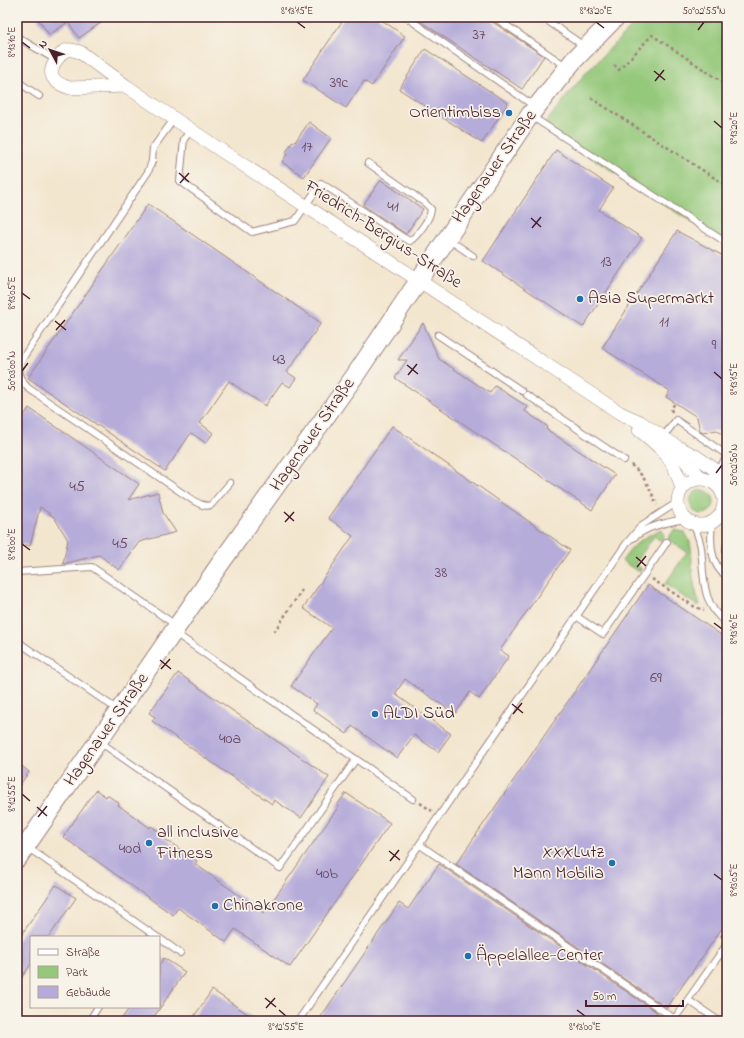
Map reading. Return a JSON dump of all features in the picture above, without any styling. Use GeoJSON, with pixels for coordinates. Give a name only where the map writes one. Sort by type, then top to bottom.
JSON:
{"type":"FeatureCollection","features":[{"type":"Feature","properties":{"kind":"street","name":"Hagenauer Straße"},"geometry":{"type":"LineString","coordinates":[[21,853],[220,564],[354,378],[446,238],[533,111],[568,67],[616,17]]}},
{"type":"Feature","properties":{"kind":"street","name":"Friedrich-Bergius-Straße"},"geometry":{"type":"LineString","coordinates":[[56,60],[63,52],[68,50],[75,50],[92,60],[126,86],[620,413],[664,452],[676,470],[682,489]]}},
{"type":"Feature","properties":{"kind":"street"},"geometry":{"type":"LineString","coordinates":[[56,60],[52,67],[52,75],[54,80],[63,86],[70,88],[126,86]]}},
{"type":"Feature","properties":{"kind":"street","name":"Friedrich-Bergius-Straße"},"geometry":{"type":"LineString","coordinates":[[620,413],[640,422],[663,437],[676,446],[688,464],[715,478],[726,497],[725,506],[720,517]]}},
{"type":"Feature","properties":{"kind":"street"},"geometry":{"type":"LineString","coordinates":[[715,478],[690,481],[679,494],[678,502],[681,514],[689,522],[700,526],[720,517]]}},
{"type":"Feature","properties":{"kind":"lane"},"geometry":{"type":"LineString","coordinates":[[406,17],[533,111],[727,243]]}},
{"type":"Feature","properties":{"kind":"lane"},"geometry":{"type":"LineString","coordinates":[[494,17],[568,67]]}},
{"type":"Feature","properties":{"kind":"lane"},"geometry":{"type":"LineString","coordinates":[[542,17],[586,47]]}},
{"type":"Feature","properties":{"kind":"lane"},"geometry":{"type":"LineString","coordinates":[[17,37],[56,60]]}},
{"type":"Feature","properties":{"kind":"lane"},"geometry":{"type":"LineString","coordinates":[[17,81],[39,96]]}},
{"type":"Feature","properties":{"kind":"lane"},"geometry":{"type":"LineString","coordinates":[[174,118],[153,148],[152,161],[148,172],[18,365],[18,371],[19,377],[28,388],[194,501],[207,506],[211,505],[230,483]]}},
{"type":"Feature","properties":{"kind":"lane"},"geometry":{"type":"LineString","coordinates":[[191,129],[184,139],[180,181],[252,232],[295,221],[321,183],[404,238],[410,241],[415,238],[431,214],[431,209],[425,203],[368,163]]}},
{"type":"Feature","properties":{"kind":"lane"},"geometry":{"type":"LineString","coordinates":[[446,238],[473,256]]}},
{"type":"Feature","properties":{"kind":"lane"},"geometry":{"type":"LineString","coordinates":[[438,335],[624,460]]}},
{"type":"Feature","properties":{"kind":"lane"},"geometry":{"type":"LineString","coordinates":[[663,437],[676,420],[727,456],[715,478]]}},
{"type":"Feature","properties":{"kind":"lane"},"geometry":{"type":"LineString","coordinates":[[298,1021],[626,544],[642,525],[678,502]]}},
{"type":"Feature","properties":{"kind":"lane"},"geometry":{"type":"LineString","coordinates":[[720,517],[712,546],[715,564],[724,575],[727,576]]}},
{"type":"Feature","properties":{"kind":"lane"},"geometry":{"type":"LineString","coordinates":[[626,544],[642,532],[664,523],[689,522],[701,546],[706,595],[711,607],[727,623]]}},
{"type":"Feature","properties":{"kind":"lane"},"geometry":{"type":"LineString","coordinates":[[576,616],[603,634],[667,542]]}},
{"type":"Feature","properties":{"kind":"lane"},"geometry":{"type":"LineString","coordinates":[[727,542],[727,557]]}},
{"type":"Feature","properties":{"kind":"lane"},"geometry":{"type":"LineString","coordinates":[[17,572],[92,567],[176,630],[413,798]]}},
{"type":"Feature","properties":{"kind":"lane"},"geometry":{"type":"LineString","coordinates":[[17,636],[20,643],[24,646],[120,711]]}},
{"type":"Feature","properties":{"kind":"lane"},"geometry":{"type":"LineString","coordinates":[[99,741],[280,868],[356,759]]}},
{"type":"Feature","properties":{"kind":"lane"},"geometry":{"type":"LineString","coordinates":[[420,845],[674,1020],[727,944]]}},
{"type":"Feature","properties":{"kind":"lane"},"geometry":{"type":"LineString","coordinates":[[21,853],[148,935]]}},
{"type":"Feature","properties":{"kind":"lane"},"geometry":{"type":"LineString","coordinates":[[160,939],[180,953]]}},
{"type":"Feature","properties":{"kind":"lane"},"geometry":{"type":"LineString","coordinates":[[688,1000],[719,1021]]}},
{"type":"Feature","properties":{"kind":"lane"},"geometry":{"type":"LineString","coordinates":[[89,1021],[97,1008]]}},
{"type":"Feature","properties":{"kind":"path"},"geometry":{"type":"LineString","coordinates":[[614,65],[619,70],[652,35],[727,85]]}},
{"type":"Feature","properties":{"kind":"path"},"geometry":{"type":"LineString","coordinates":[[591,98],[727,186]]}},
{"type":"Feature","properties":{"kind":"path"},"geometry":{"type":"LineString","coordinates":[[624,460],[637,469],[647,483],[657,506]]}},
{"type":"Feature","properties":{"kind":"path"},"geometry":{"type":"LineString","coordinates":[[648,577],[695,607],[705,610]]}},
{"type":"Feature","properties":{"kind":"path"},"geometry":{"type":"LineString","coordinates":[[274,632],[302,590]]}},
{"type":"Feature","properties":{"kind":"path"},"geometry":{"type":"LineString","coordinates":[[723,927],[727,930]]}},
{"type":"Feature","properties":{"kind":"green space"},"geometry":{"type":"Polygon","coordinates":[[[641,17],[713,17],[727,26],[727,245],[543,126],[584,75],[641,17]]]}},
{"type":"Feature","properties":{"kind":"green space"},"geometry":{"type":"Polygon","coordinates":[[[697,490],[707,490],[714,497],[714,507],[707,514],[697,514],[690,507],[690,497],[697,490]]]}},
{"type":"Feature","properties":{"kind":"green space"},"geometry":{"type":"Polygon","coordinates":[[[662,529],[664,537],[661,541],[654,536],[635,564],[642,569],[640,571],[637,571],[622,561],[639,542],[662,529]]]}},
{"type":"Feature","properties":{"kind":"green space"},"geometry":{"type":"Polygon","coordinates":[[[674,530],[684,532],[690,542],[693,581],[700,605],[696,605],[665,584],[687,552],[668,539],[674,530]]]}},
{"type":"Feature","properties":{"kind":"building"},"geometry":{"type":"Polygon","coordinates":[[[37,17],[109,17],[79,38],[68,22],[49,35],[37,17]]]}},
{"type":"Feature","properties":{"kind":"building"},"geometry":{"type":"Polygon","coordinates":[[[345,17],[377,17],[405,36],[372,86],[364,81],[346,108],[303,80],[345,17]]]}},
{"type":"Feature","properties":{"kind":"building"},"geometry":{"type":"Polygon","coordinates":[[[414,17],[490,17],[491,21],[544,56],[522,89],[414,17]]]}},
{"type":"Feature","properties":{"kind":"building"},"geometry":{"type":"Polygon","coordinates":[[[425,49],[508,103],[482,143],[399,89],[425,49]]]}},
{"type":"Feature","properties":{"kind":"building"},"geometry":{"type":"Polygon","coordinates":[[[309,122],[331,138],[304,177],[282,162],[293,141],[295,142],[309,122]]]}},
{"type":"Feature","properties":{"kind":"building"},"geometry":{"type":"Polygon","coordinates":[[[556,150],[613,188],[599,210],[642,238],[583,327],[483,261],[556,150]]]}},
{"type":"Feature","properties":{"kind":"building"},"geometry":{"type":"Polygon","coordinates":[[[381,180],[423,209],[406,234],[363,205],[381,180]]]}},
{"type":"Feature","properties":{"kind":"building"},"geometry":{"type":"Polygon","coordinates":[[[148,204],[321,323],[287,372],[296,378],[290,387],[282,382],[265,406],[229,381],[200,423],[213,433],[206,443],[191,433],[165,471],[28,378],[148,204]]]}},
{"type":"Feature","properties":{"kind":"building"},"geometry":{"type":"Polygon","coordinates":[[[677,231],[727,258],[727,437],[716,430],[703,433],[700,431],[697,417],[666,397],[670,391],[602,348],[677,231]]]}},
{"type":"Feature","properties":{"kind":"building"},"geometry":{"type":"Polygon","coordinates":[[[423,323],[439,359],[490,393],[495,386],[528,407],[525,411],[548,427],[546,429],[615,475],[592,510],[395,378],[407,360],[398,360],[423,323]]]}},
{"type":"Feature","properties":{"kind":"building"},"geometry":{"type":"Polygon","coordinates":[[[29,408],[139,484],[128,500],[158,492],[163,513],[176,532],[139,542],[119,570],[99,555],[63,564],[68,540],[54,517],[40,507],[30,546],[17,543],[17,426],[29,408]]]}},
{"type":"Feature","properties":{"kind":"building"},"geometry":{"type":"Polygon","coordinates":[[[392,426],[570,550],[500,650],[509,656],[479,699],[470,692],[455,714],[405,679],[395,694],[451,734],[438,752],[414,735],[397,758],[352,726],[347,734],[313,710],[317,704],[291,686],[332,628],[303,608],[353,536],[328,518],[392,426]]]}},
{"type":"Feature","properties":{"kind":"building"},"geometry":{"type":"Polygon","coordinates":[[[648,585],[727,639],[727,921],[667,1008],[456,864],[648,585]]]}},
{"type":"Feature","properties":{"kind":"building"},"geometry":{"type":"Polygon","coordinates":[[[178,673],[329,777],[301,818],[274,800],[272,804],[152,721],[155,717],[149,713],[178,673]]]}},
{"type":"Feature","properties":{"kind":"building"},"geometry":{"type":"Polygon","coordinates":[[[17,762],[29,772],[17,789],[17,762]]]}},
{"type":"Feature","properties":{"kind":"building"},"geometry":{"type":"Polygon","coordinates":[[[96,790],[106,797],[107,795],[119,803],[118,805],[150,828],[151,826],[164,835],[162,837],[197,861],[195,864],[264,913],[339,806],[337,805],[346,793],[390,823],[290,967],[235,929],[226,942],[178,908],[173,915],[63,837],[96,790]]]}},
{"type":"Feature","properties":{"kind":"building","name":"Äppelallee-Center"},"geometry":{"type":"Polygon","coordinates":[[[439,864],[658,1013],[652,1021],[318,1021],[399,903],[408,909],[439,864]]]}},
{"type":"Feature","properties":{"kind":"building"},"geometry":{"type":"Polygon","coordinates":[[[56,885],[76,898],[50,936],[30,936],[30,965],[17,984],[17,941],[56,885]]]}},
{"type":"Feature","properties":{"kind":"building"},"geometry":{"type":"Polygon","coordinates":[[[164,958],[185,972],[151,1021],[120,1021],[129,1008],[160,1008],[160,964],[164,958]]]}},
{"type":"Feature","properties":{"kind":"building"},"geometry":{"type":"Polygon","coordinates":[[[212,990],[258,1021],[191,1021],[212,990]]]}},
{"type":"Feature","properties":{"kind":"place","name":"Orientimbiss"},"geometry":{"type":"Point","coordinates":[509,113]}},
{"type":"Feature","properties":{"kind":"place","name":"Asia Supermarkt"},"geometry":{"type":"Point","coordinates":[580,299]}},
{"type":"Feature","properties":{"kind":"place","name":"ALDI Süd"},"geometry":{"type":"Point","coordinates":[375,714]}},
{"type":"Feature","properties":{"kind":"place","name":"all inclusive Fitness"},"geometry":{"type":"Point","coordinates":[149,843]}},
{"type":"Feature","properties":{"kind":"place","name":"XXXLutz Mann Mobilia"},"geometry":{"type":"Point","coordinates":[612,863]}},
{"type":"Feature","properties":{"kind":"place","name":"Chinakrone"},"geometry":{"type":"Point","coordinates":[215,906]}},
{"type":"Feature","properties":{"kind":"place","name":"Äppelallee-Center"},"geometry":{"type":"Point","coordinates":[468,956]}}]}
